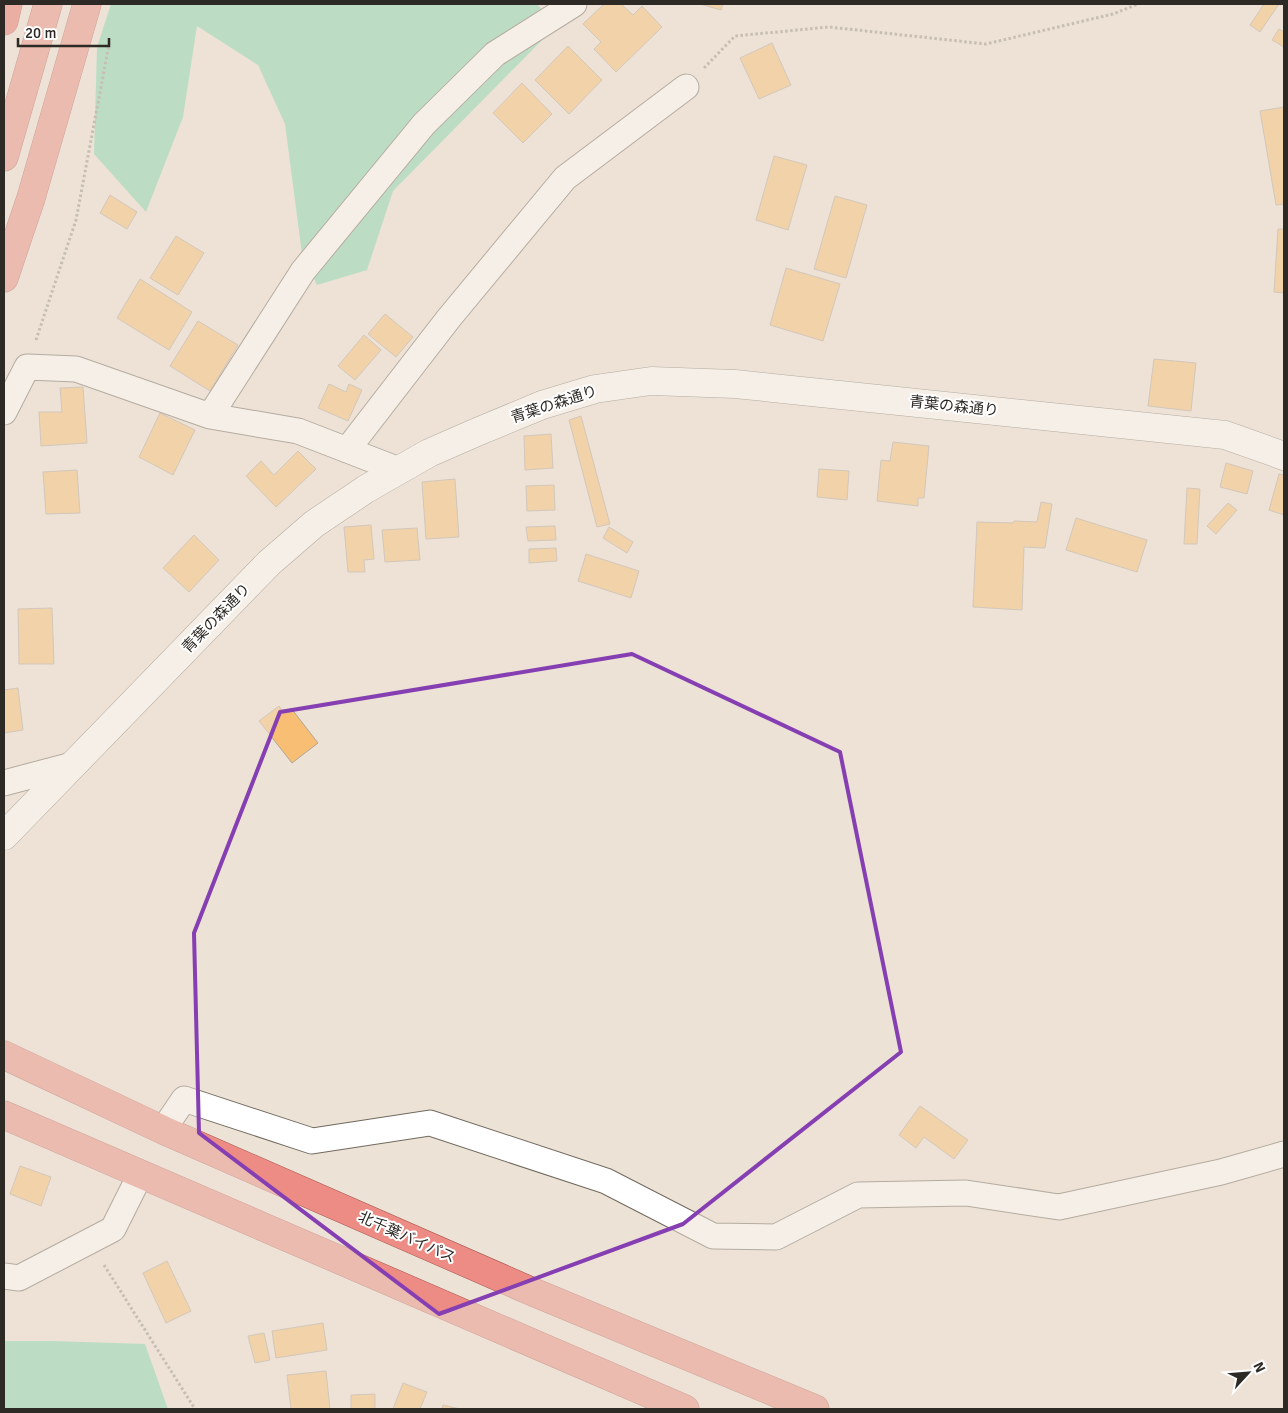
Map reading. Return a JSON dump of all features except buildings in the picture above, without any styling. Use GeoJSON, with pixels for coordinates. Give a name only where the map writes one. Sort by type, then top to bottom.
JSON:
{"type":"FeatureCollection","features":[{"type":"Feature","properties":{"kind":"highway"},"geometry":{"type":"LineString","coordinates":[[4,21],[8,4]]}},
{"type":"Feature","properties":{"kind":"highway"},"geometry":{"type":"LineString","coordinates":[[4,157],[48,4]]}},
{"type":"Feature","properties":{"kind":"highway"},"geometry":{"type":"LineString","coordinates":[[4,278],[31,198],[87,4]]}},
{"type":"Feature","properties":{"kind":"highway","name":"北千葉バイパス"},"geometry":{"type":"LineString","coordinates":[[4,1055],[163,1130],[532,1292],[815,1409]]}},
{"type":"Feature","properties":{"kind":"highway"},"geometry":{"type":"LineString","coordinates":[[4,1114],[140,1175],[685,1409]]}},
{"type":"Feature","properties":{"kind":"street"},"geometry":{"type":"LineString","coordinates":[[210,416],[302,271],[424,124],[495,54],[574,4]]}},
{"type":"Feature","properties":{"kind":"street"},"geometry":{"type":"LineString","coordinates":[[347,450],[449,318],[565,178],[686,87]]}},
{"type":"Feature","properties":{"kind":"street"},"geometry":{"type":"LineString","coordinates":[[4,412],[27,367],[76,369],[210,416],[298,431],[399,470]]}},
{"type":"Feature","properties":{"kind":"street","name":"青葉の森通り"},"geometry":{"type":"LineString","coordinates":[[4,836],[269,563],[314,524],[366,489],[429,453],[542,405],[595,389],[651,381],[735,384],[1225,435],[1284,456]]}},
{"type":"Feature","properties":{"kind":"street"},"geometry":{"type":"LineString","coordinates":[[4,782],[72,765]]}},
{"type":"Feature","properties":{"kind":"street"},"geometry":{"type":"LineString","coordinates":[[163,1130],[184,1098],[312,1141],[430,1123],[606,1181],[713,1236],[758,1237],[776,1237],[858,1194],[966,1193],[1059,1207],[1221,1172],[1284,1154]]}},
{"type":"Feature","properties":{"kind":"street"},"geometry":{"type":"LineString","coordinates":[[4,1276],[19,1278],[114,1229],[140,1175]]}},
{"type":"Feature","properties":{"kind":"path"},"geometry":{"type":"LineString","coordinates":[[686,87],[735,36],[829,27],[986,44],[1113,14],[1138,4]]}},
{"type":"Feature","properties":{"kind":"path"},"geometry":{"type":"LineString","coordinates":[[27,367],[76,220],[111,33]]}},
{"type":"Feature","properties":{"kind":"path"},"geometry":{"type":"LineString","coordinates":[[89,1242],[195,1409]]}},
{"type":"Feature","properties":{"kind":"highlighted area"},"geometry":{"type":"Polygon","coordinates":[[[632,654],[840,752],[901,1052],[683,1224],[439,1314],[199,1133],[194,933],[280,712],[632,654]]]}},
{"type":"Feature","properties":{"kind":"green space"},"geometry":{"type":"Polygon","coordinates":[[[111,4],[537,4],[556,26],[393,191],[367,270],[317,285],[302,254],[285,124],[258,65],[197,26],[183,117],[146,212],[94,154],[97,47],[111,4]]]}},
{"type":"Feature","properties":{"kind":"green space"},"geometry":{"type":"Polygon","coordinates":[[[4,1341],[145,1344],[168,1409],[4,1409],[4,1341]]]}}]}
